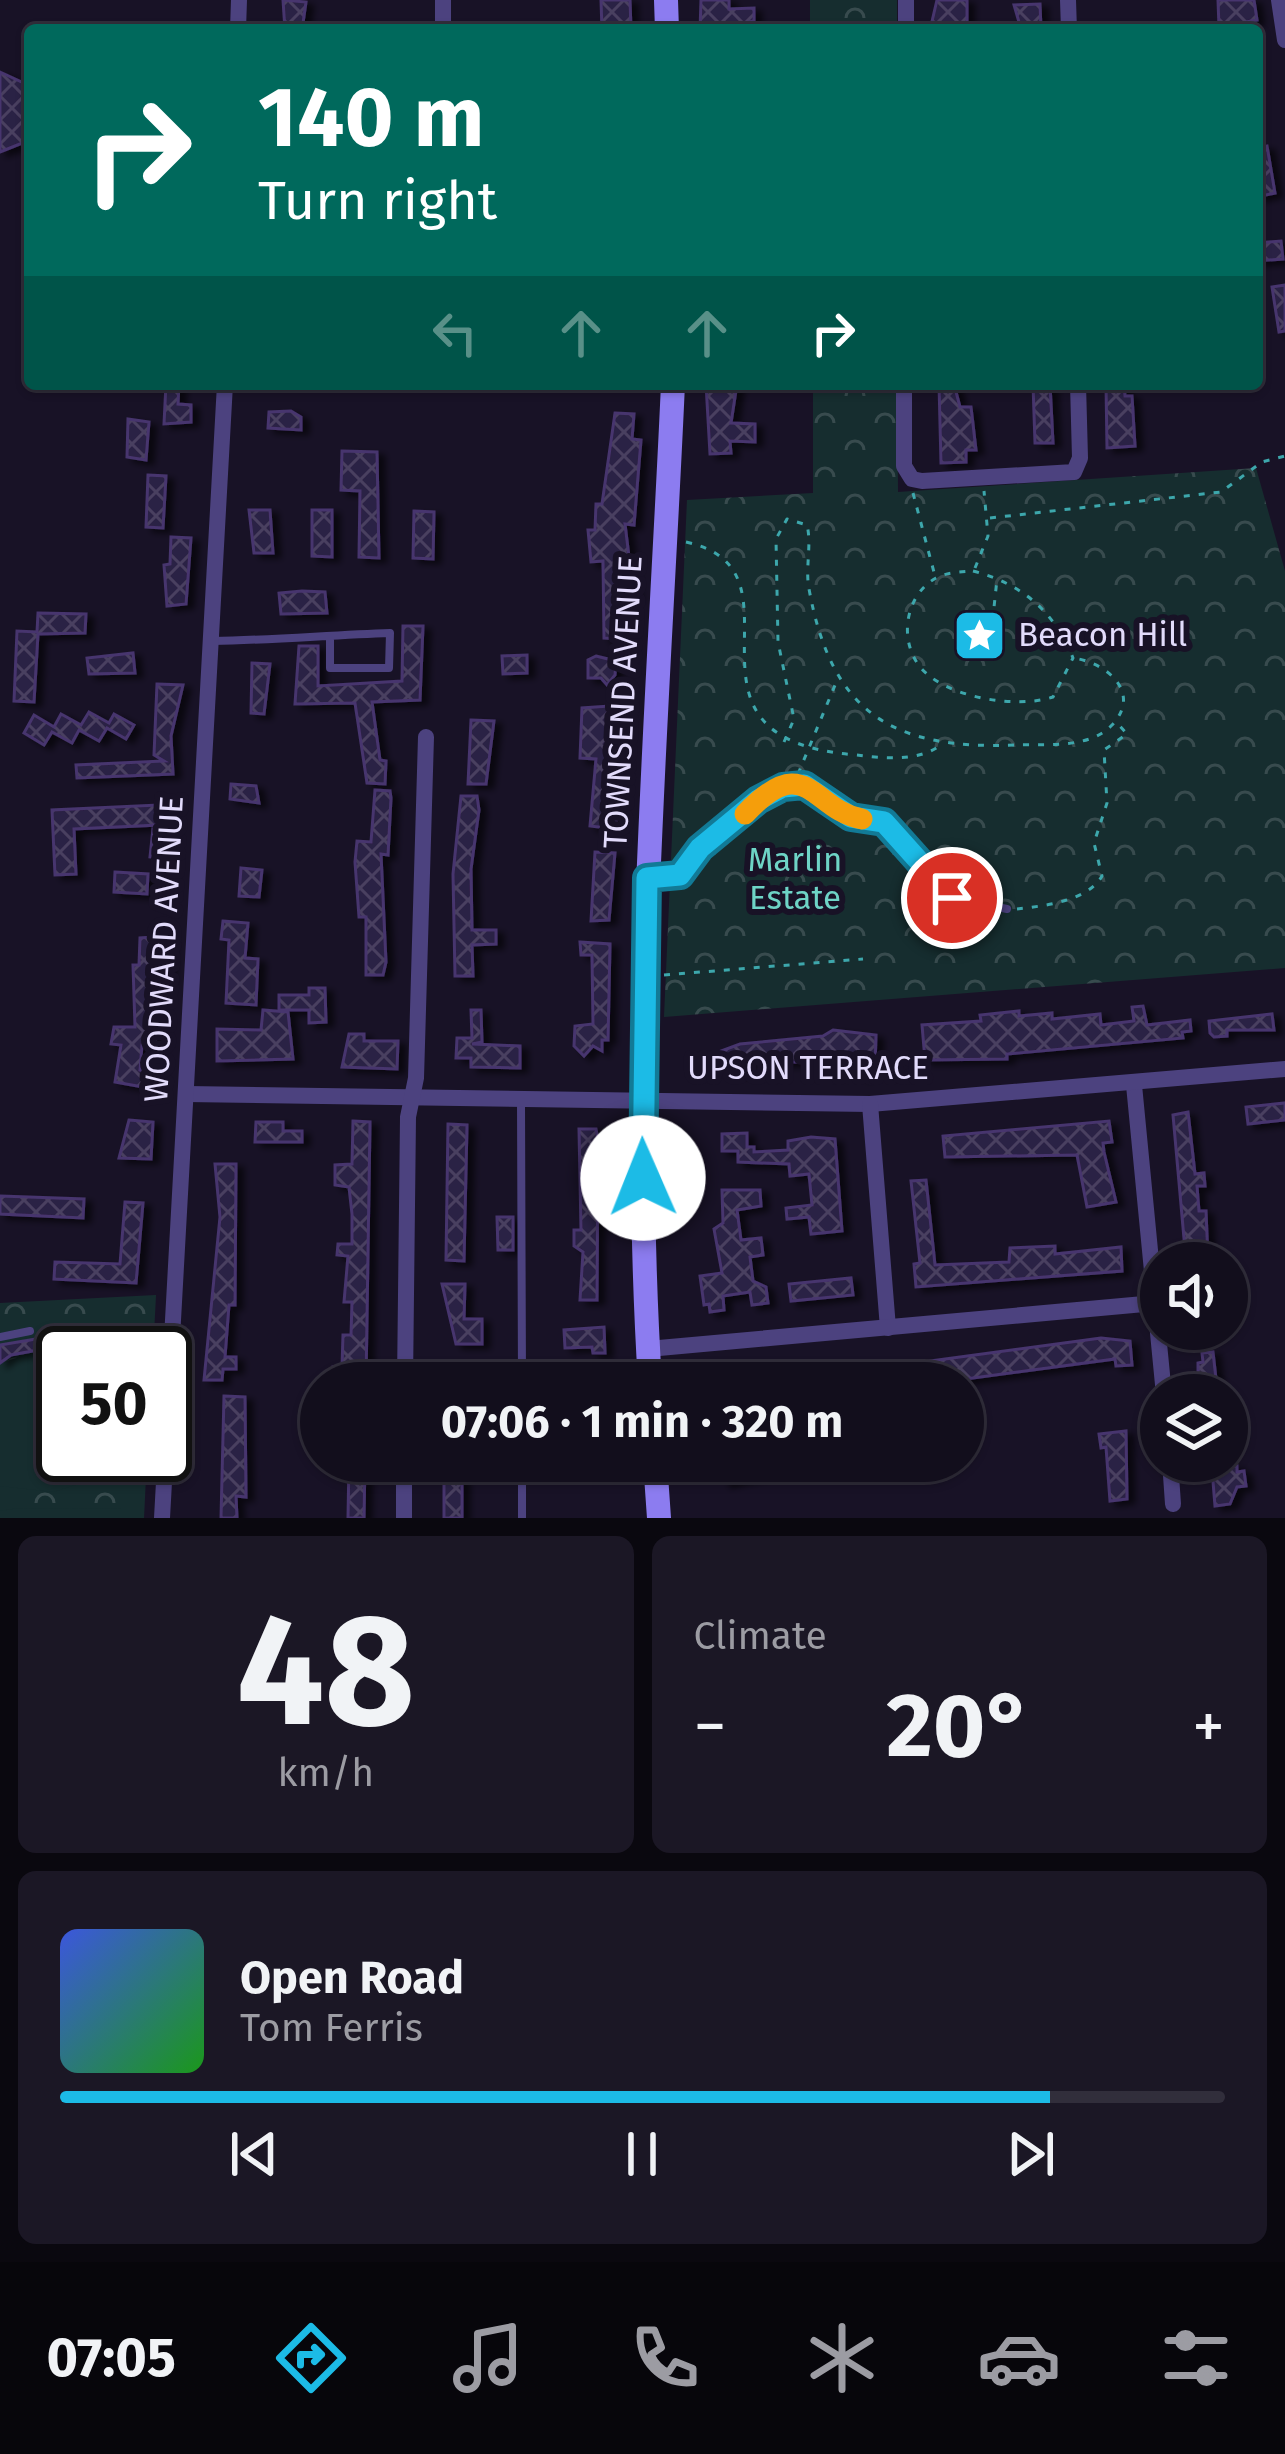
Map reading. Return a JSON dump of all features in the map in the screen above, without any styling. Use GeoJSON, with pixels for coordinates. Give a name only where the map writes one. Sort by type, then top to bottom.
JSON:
{"type":"FeatureCollection","features":[{"type":"Feature","properties":{"kind":"main road","name":"TOWNSEND AVENUE"},"geometry":{"type":"LineString","coordinates":[[648,1362],[644,976],[673,390]]}},
{"type":"Feature","properties":{"kind":"main road"},"geometry":{"type":"LineString","coordinates":[[656,1482],[659,1518]]}},
{"type":"Feature","properties":{"kind":"street"},"geometry":{"type":"LineString","coordinates":[[1279,0],[1285,40]]}},
{"type":"Feature","properties":{"kind":"street","name":"WOODWARD AVENUE"},"geometry":{"type":"LineString","coordinates":[[162,1518],[224,390]]}},
{"type":"Feature","properties":{"kind":"street"},"geometry":{"type":"LineString","coordinates":[[904,390],[910,476],[981,477],[1074,472],[1080,458],[1078,390]]}},
{"type":"Feature","properties":{"kind":"street"},"geometry":{"type":"LineString","coordinates":[[405,1362],[410,1096],[416,1078],[426,737]]}},
{"type":"Feature","properties":{"kind":"street","name":"UPSON TERRACE"},"geometry":{"type":"LineString","coordinates":[[186,1094],[870,1104],[1285,1069]]}},
{"type":"Feature","properties":{"kind":"street"},"geometry":{"type":"LineString","coordinates":[[1134,1085],[1149,1242]]}},
{"type":"Feature","properties":{"kind":"street"},"geometry":{"type":"LineString","coordinates":[[870,1104],[888,1328]]}},
{"type":"Feature","properties":{"kind":"street"},"geometry":{"type":"LineString","coordinates":[[647,1349],[1140,1304]]}},
{"type":"Feature","properties":{"kind":"street"},"geometry":{"type":"LineString","coordinates":[[404,1482],[404,1518]]}},
{"type":"Feature","properties":{"kind":"street"},"geometry":{"type":"LineString","coordinates":[[1171,1482],[1173,1504]]}},
{"type":"Feature","properties":{"kind":"lane"},"geometry":{"type":"LineString","coordinates":[[211,641],[390,633],[389,668],[330,668],[330,636]]}},
{"type":"Feature","properties":{"kind":"lane"},"geometry":{"type":"LineString","coordinates":[[647,878],[680,875],[700,848],[758,800],[794,784],[819,791],[851,817],[884,822],[952,898],[1007,909]]}},
{"type":"Feature","properties":{"kind":"lane"},"geometry":{"type":"LineString","coordinates":[[521,1098],[522,1362]]}},
{"type":"Feature","properties":{"kind":"lane"},"geometry":{"type":"LineString","coordinates":[[0,1337],[30,1331]]}},
{"type":"Feature","properties":{"kind":"lane"},"geometry":{"type":"LineString","coordinates":[[522,1482],[522,1518]]}},
{"type":"Feature","properties":{"kind":"path"},"geometry":{"type":"LineString","coordinates":[[990,518],[1221,492],[1262,462],[1285,456]]}},
{"type":"Feature","properties":{"kind":"path"},"geometry":{"type":"LineString","coordinates":[[910,476],[936,578]]}},
{"type":"Feature","properties":{"kind":"path"},"geometry":{"type":"LineString","coordinates":[[973,571],[990,518],[981,477]]}},
{"type":"Feature","properties":{"kind":"path"},"geometry":{"type":"LineString","coordinates":[[784,742],[794,719],[778,642],[776,539],[787,519],[807,525],[812,607],[839,677],[880,720],[940,746]]}},
{"type":"Feature","properties":{"kind":"path"},"geometry":{"type":"LineString","coordinates":[[664,541],[706,546],[736,569],[744,602],[745,684],[759,719],[784,742],[805,750],[919,756],[940,746],[1092,738],[1116,722],[1123,698],[1116,677],[1091,660],[1073,658]]}},
{"type":"Feature","properties":{"kind":"path"},"geometry":{"type":"LineString","coordinates":[[973,571],[998,578],[1037,602],[1073,658],[1062,687],[1046,700],[996,699],[948,687],[921,668],[906,636],[915,601],[936,578],[973,571]]}},
{"type":"Feature","properties":{"kind":"path"},"geometry":{"type":"LineString","coordinates":[[991,636],[998,578]]}},
{"type":"Feature","properties":{"kind":"path"},"geometry":{"type":"LineString","coordinates":[[794,784],[839,677]]}},
{"type":"Feature","properties":{"kind":"path"},"geometry":{"type":"LineString","coordinates":[[1007,909],[1036,907],[1096,888],[1102,876],[1094,843],[1107,803],[1102,758],[1104,750],[1126,734],[1116,722]]}},
{"type":"Feature","properties":{"kind":"path"},"geometry":{"type":"LineString","coordinates":[[644,976],[863,959]]}},
{"type":"Feature","properties":{"kind":"green space"},"geometry":{"type":"Polygon","coordinates":[[[810,0],[897,0],[897,24],[810,24],[810,0]]]}},
{"type":"Feature","properties":{"kind":"green space","name":"Marlin Estate"},"geometry":{"type":"Polygon","coordinates":[[[813,390],[897,390],[898,492],[1256,468],[1285,571],[1285,968],[664,1017],[687,500],[813,493],[813,390]]]}},
{"type":"Feature","properties":{"kind":"green space"},"geometry":{"type":"Polygon","coordinates":[[[156,1295],[154,1326],[36,1326],[36,1482],[146,1482],[144,1518],[0,1518],[0,1303],[156,1295]]]}},
{"type":"Feature","properties":{"kind":"green space"},"geometry":{"type":"Polygon","coordinates":[[[36,1352],[36,1482],[85,1482],[53,1492],[0,1486],[0,1363],[36,1352]]]}},
{"type":"Feature","properties":{"kind":"green space"},"geometry":{"type":"Polygon","coordinates":[[[122,1509],[122,1518],[0,1518],[0,1511],[122,1509]]]}},
{"type":"Feature","properties":{"kind":"building"},"geometry":{"type":"Polygon","coordinates":[[[283,0],[306,2],[303,24],[285,24],[283,0]]]}},
{"type":"Feature","properties":{"kind":"building"},"geometry":{"type":"Polygon","coordinates":[[[601,0],[630,0],[631,24],[602,24],[601,0]]]}},
{"type":"Feature","properties":{"kind":"building"},"geometry":{"type":"Polygon","coordinates":[[[701,0],[729,0],[729,9],[754,8],[754,21],[700,24],[701,0]]]}},
{"type":"Feature","properties":{"kind":"building"},"geometry":{"type":"Polygon","coordinates":[[[937,0],[967,0],[967,24],[931,24],[937,0]]]}},
{"type":"Feature","properties":{"kind":"building"},"geometry":{"type":"Polygon","coordinates":[[[1218,0],[1254,0],[1257,20],[1219,24],[1218,0]]]}},
{"type":"Feature","properties":{"kind":"building"},"geometry":{"type":"Polygon","coordinates":[[[1040,4],[1041,24],[1020,24],[1014,5],[1040,4]]]}},
{"type":"Feature","properties":{"kind":"building"},"geometry":{"type":"Polygon","coordinates":[[[0,72],[24,83],[24,142],[0,152],[0,72]]]}},
{"type":"Feature","properties":{"kind":"building"},"geometry":{"type":"Polygon","coordinates":[[[1267,146],[1275,193],[1263,196],[1263,147],[1267,146]]]}},
{"type":"Feature","properties":{"kind":"building"},"geometry":{"type":"Polygon","coordinates":[[[1281,241],[1283,259],[1263,261],[1263,242],[1281,241]]]}},
{"type":"Feature","properties":{"kind":"building"},"geometry":{"type":"Polygon","coordinates":[[[1285,285],[1285,331],[1279,332],[1272,287],[1285,285]]]}},
{"type":"Feature","properties":{"kind":"building"},"geometry":{"type":"Polygon","coordinates":[[[166,390],[179,390],[178,404],[191,405],[191,422],[164,424],[166,390]]]}},
{"type":"Feature","properties":{"kind":"building"},"geometry":{"type":"Polygon","coordinates":[[[706,390],[736,390],[731,423],[755,424],[755,442],[730,441],[731,453],[710,454],[706,390]]]}},
{"type":"Feature","properties":{"kind":"building"},"geometry":{"type":"Polygon","coordinates":[[[939,390],[956,390],[960,407],[971,407],[976,450],[966,450],[966,462],[941,463],[939,390]]]}},
{"type":"Feature","properties":{"kind":"building"},"geometry":{"type":"Polygon","coordinates":[[[1033,390],[1050,390],[1053,443],[1035,443],[1033,390]]]}},
{"type":"Feature","properties":{"kind":"building"},"geometry":{"type":"Polygon","coordinates":[[[1106,390],[1124,390],[1125,396],[1132,396],[1135,446],[1107,448],[1106,390]]]}},
{"type":"Feature","properties":{"kind":"building"},"geometry":{"type":"Polygon","coordinates":[[[291,411],[301,417],[301,430],[268,428],[269,412],[291,411]]]}},
{"type":"Feature","properties":{"kind":"building"},"geometry":{"type":"Polygon","coordinates":[[[615,413],[634,414],[632,439],[641,440],[634,525],[625,524],[634,598],[623,599],[621,639],[604,638],[603,561],[591,562],[588,530],[595,530],[596,504],[602,504],[615,413]]]}},
{"type":"Feature","properties":{"kind":"building"},"geometry":{"type":"Polygon","coordinates":[[[128,419],[149,422],[146,460],[127,457],[128,419]]]}},
{"type":"Feature","properties":{"kind":"building"},"geometry":{"type":"Polygon","coordinates":[[[342,451],[377,452],[379,558],[359,557],[360,491],[341,490],[342,451]]]}},
{"type":"Feature","properties":{"kind":"building"},"geometry":{"type":"Polygon","coordinates":[[[148,475],[166,476],[163,528],[146,527],[148,475]]]}},
{"type":"Feature","properties":{"kind":"building"},"geometry":{"type":"Polygon","coordinates":[[[249,510],[270,510],[273,553],[254,553],[249,510]]]}},
{"type":"Feature","properties":{"kind":"building"},"geometry":{"type":"Polygon","coordinates":[[[312,510],[332,510],[332,557],[312,556],[312,510]]]}},
{"type":"Feature","properties":{"kind":"building"},"geometry":{"type":"Polygon","coordinates":[[[414,511],[434,512],[433,559],[413,558],[414,511]]]}},
{"type":"Feature","properties":{"kind":"building"},"geometry":{"type":"Polygon","coordinates":[[[171,537],[191,538],[186,604],[167,606],[164,565],[170,564],[171,537]]]}},
{"type":"Feature","properties":{"kind":"building"},"geometry":{"type":"Polygon","coordinates":[[[325,592],[327,613],[281,614],[279,593],[325,592]]]}},
{"type":"Feature","properties":{"kind":"building"},"geometry":{"type":"Polygon","coordinates":[[[38,613],[86,614],[85,633],[38,634],[34,702],[14,701],[17,631],[37,632],[38,613]]]}},
{"type":"Feature","properties":{"kind":"building"},"geometry":{"type":"Polygon","coordinates":[[[403,626],[423,626],[420,700],[372,702],[380,760],[386,761],[385,784],[367,783],[355,703],[295,704],[299,646],[318,646],[318,686],[402,681],[403,626]]]}},
{"type":"Feature","properties":{"kind":"building"},"geometry":{"type":"Polygon","coordinates":[[[133,653],[135,673],[89,674],[87,658],[133,653]]]}},
{"type":"Feature","properties":{"kind":"building"},"geometry":{"type":"Polygon","coordinates":[[[527,655],[527,673],[503,674],[502,656],[527,655]]]}},
{"type":"Feature","properties":{"kind":"building"},"geometry":{"type":"Polygon","coordinates":[[[596,656],[616,661],[615,675],[607,685],[601,678],[588,678],[588,660],[596,656]]]}},
{"type":"Feature","properties":{"kind":"building"},"geometry":{"type":"Polygon","coordinates":[[[252,663],[270,664],[264,714],[251,713],[252,663]]]}},
{"type":"Feature","properties":{"kind":"building"},"geometry":{"type":"Polygon","coordinates":[[[157,684],[183,685],[171,736],[173,774],[77,778],[76,765],[164,761],[154,755],[157,684]]]}},
{"type":"Feature","properties":{"kind":"building"},"geometry":{"type":"Polygon","coordinates":[[[609,706],[608,741],[621,742],[616,829],[590,826],[596,759],[580,758],[582,708],[609,706]]]}},
{"type":"Feature","properties":{"kind":"building"},"geometry":{"type":"Polygon","coordinates":[[[89,712],[109,723],[114,714],[134,725],[126,739],[107,728],[99,741],[79,730],[72,743],[52,732],[44,745],[24,733],[34,715],[54,727],[61,714],[81,725],[89,712]]]}},
{"type":"Feature","properties":{"kind":"building"},"geometry":{"type":"Polygon","coordinates":[[[471,720],[494,721],[486,784],[468,784],[471,720]]]}},
{"type":"Feature","properties":{"kind":"building"},"geometry":{"type":"Polygon","coordinates":[[[231,784],[256,786],[259,803],[230,799],[231,784]]]}},
{"type":"Feature","properties":{"kind":"building"},"geometry":{"type":"Polygon","coordinates":[[[375,790],[390,791],[391,798],[388,855],[381,854],[386,962],[383,975],[366,975],[366,917],[359,917],[355,862],[357,841],[371,842],[375,790]]]}},
{"type":"Feature","properties":{"kind":"building"},"geometry":{"type":"Polygon","coordinates":[[[461,796],[477,796],[479,810],[471,869],[472,930],[496,930],[496,944],[472,945],[473,976],[455,976],[453,874],[461,796]]]}},
{"type":"Feature","properties":{"kind":"building"},"geometry":{"type":"Polygon","coordinates":[[[158,805],[159,825],[74,829],[76,874],[55,875],[52,810],[158,805]]]}},
{"type":"Feature","properties":{"kind":"building"},"geometry":{"type":"Polygon","coordinates":[[[153,829],[167,829],[170,859],[150,857],[153,829]]]}},
{"type":"Feature","properties":{"kind":"building"},"geometry":{"type":"Polygon","coordinates":[[[595,852],[615,853],[609,920],[591,921],[595,852]]]}},
{"type":"Feature","properties":{"kind":"building"},"geometry":{"type":"Polygon","coordinates":[[[241,868],[262,870],[259,897],[239,896],[241,868]]]}},
{"type":"Feature","properties":{"kind":"building"},"geometry":{"type":"Polygon","coordinates":[[[115,872],[148,874],[147,894],[114,892],[115,872]]]}},
{"type":"Feature","properties":{"kind":"building"},"geometry":{"type":"Polygon","coordinates":[[[223,921],[248,923],[245,958],[258,959],[256,1005],[226,1003],[229,940],[221,939],[223,921]]]}},
{"type":"Feature","properties":{"kind":"building"},"geometry":{"type":"Polygon","coordinates":[[[168,936],[167,979],[158,978],[155,1045],[142,1045],[140,1070],[155,1073],[154,1089],[115,1082],[121,1045],[111,1044],[114,1027],[135,1027],[133,965],[139,965],[140,938],[168,936]]]}},
{"type":"Feature","properties":{"kind":"building"},"geometry":{"type":"Polygon","coordinates":[[[580,942],[610,944],[608,1040],[602,1040],[602,1051],[593,1046],[584,1056],[574,1046],[575,1026],[593,1024],[592,955],[581,955],[580,942]]]}},
{"type":"Feature","properties":{"kind":"building"},"geometry":{"type":"Polygon","coordinates":[[[309,988],[325,988],[326,1022],[309,1023],[309,1010],[279,1010],[279,995],[309,995],[309,988]]]}},
{"type":"Feature","properties":{"kind":"building"},"geometry":{"type":"Polygon","coordinates":[[[1143,1006],[1147,1025],[1190,1020],[1191,1031],[1182,1032],[1183,1038],[1007,1054],[1007,1059],[925,1060],[922,1025],[981,1021],[980,1015],[1019,1011],[1019,1016],[1052,1013],[1052,1019],[1100,1014],[1101,1025],[1134,1021],[1132,1007],[1143,1006]]]}},
{"type":"Feature","properties":{"kind":"building"},"geometry":{"type":"Polygon","coordinates":[[[263,1010],[288,1012],[293,1059],[217,1061],[217,1029],[261,1030],[263,1010]]]}},
{"type":"Feature","properties":{"kind":"building"},"geometry":{"type":"Polygon","coordinates":[[[471,1010],[481,1010],[482,1042],[472,1044],[520,1046],[520,1068],[471,1067],[471,1058],[456,1058],[457,1038],[472,1038],[471,1010]]]}},
{"type":"Feature","properties":{"kind":"building"},"geometry":{"type":"Polygon","coordinates":[[[1272,1014],[1274,1030],[1227,1030],[1227,1036],[1214,1037],[1210,1033],[1209,1021],[1272,1014]]]}},
{"type":"Feature","properties":{"kind":"building"},"geometry":{"type":"Polygon","coordinates":[[[833,1030],[876,1035],[875,1067],[863,1076],[863,1067],[841,1069],[828,1067],[828,1062],[749,1062],[741,1072],[721,1067],[721,1051],[740,1044],[823,1036],[833,1030]]]}},
{"type":"Feature","properties":{"kind":"building"},"geometry":{"type":"Polygon","coordinates":[[[349,1034],[364,1034],[364,1041],[398,1041],[397,1069],[342,1067],[349,1034]]]}},
{"type":"Feature","properties":{"kind":"building"},"geometry":{"type":"Polygon","coordinates":[[[1285,1103],[1285,1120],[1248,1124],[1246,1107],[1285,1103]]]}},
{"type":"Feature","properties":{"kind":"building"},"geometry":{"type":"Polygon","coordinates":[[[1188,1112],[1195,1174],[1204,1173],[1205,1186],[1197,1186],[1199,1211],[1206,1211],[1207,1242],[1184,1242],[1173,1115],[1188,1112]]]}},
{"type":"Feature","properties":{"kind":"building"},"geometry":{"type":"Polygon","coordinates":[[[129,1120],[153,1122],[151,1159],[119,1158],[129,1120]]]}},
{"type":"Feature","properties":{"kind":"building"},"geometry":{"type":"Polygon","coordinates":[[[353,1121],[370,1122],[366,1362],[342,1362],[343,1335],[351,1335],[352,1302],[344,1302],[348,1256],[337,1255],[338,1244],[352,1244],[352,1214],[349,1187],[335,1185],[335,1165],[352,1164],[353,1121]]]}},
{"type":"Feature","properties":{"kind":"building"},"geometry":{"type":"Polygon","coordinates":[[[1109,1121],[1112,1142],[1103,1143],[1116,1202],[1087,1207],[1077,1155],[945,1157],[943,1136],[1109,1121]]]}},
{"type":"Feature","properties":{"kind":"building"},"geometry":{"type":"Polygon","coordinates":[[[256,1122],[283,1122],[283,1131],[302,1131],[302,1142],[255,1142],[256,1122]]]}},
{"type":"Feature","properties":{"kind":"building"},"geometry":{"type":"Polygon","coordinates":[[[448,1124],[467,1125],[464,1261],[446,1260],[448,1124]]]}},
{"type":"Feature","properties":{"kind":"building"},"geometry":{"type":"Polygon","coordinates":[[[579,1129],[596,1129],[598,1140],[597,1300],[580,1300],[583,1252],[574,1246],[574,1230],[581,1230],[579,1129]]]}},
{"type":"Feature","properties":{"kind":"building"},"geometry":{"type":"Polygon","coordinates":[[[747,1133],[747,1147],[754,1147],[754,1152],[788,1150],[788,1141],[811,1137],[835,1139],[842,1231],[811,1234],[809,1217],[787,1219],[786,1208],[812,1205],[809,1174],[790,1176],[789,1164],[738,1162],[738,1151],[722,1151],[722,1134],[747,1133]]]}},
{"type":"Feature","properties":{"kind":"building"},"geometry":{"type":"Polygon","coordinates":[[[215,1164],[236,1164],[235,1305],[229,1305],[225,1357],[236,1357],[236,1369],[223,1369],[222,1380],[204,1380],[220,1217],[215,1164]]]}},
{"type":"Feature","properties":{"kind":"building"},"geometry":{"type":"Polygon","coordinates":[[[926,1180],[935,1265],[1009,1262],[1010,1248],[1055,1246],[1055,1254],[1121,1247],[1122,1271],[916,1287],[914,1264],[920,1263],[911,1181],[926,1180]]]}},
{"type":"Feature","properties":{"kind":"building"},"geometry":{"type":"Polygon","coordinates":[[[722,1190],[760,1190],[761,1206],[737,1210],[741,1240],[761,1238],[763,1255],[750,1257],[753,1281],[766,1287],[768,1303],[752,1305],[750,1292],[723,1296],[724,1310],[710,1312],[709,1304],[704,1305],[700,1276],[722,1273],[714,1229],[723,1223],[722,1190]]]}},
{"type":"Feature","properties":{"kind":"building"},"geometry":{"type":"Polygon","coordinates":[[[0,1196],[84,1199],[83,1218],[0,1214],[0,1196]]]}},
{"type":"Feature","properties":{"kind":"building"},"geometry":{"type":"Polygon","coordinates":[[[125,1202],[143,1203],[136,1283],[54,1279],[55,1262],[120,1264],[125,1202]]]}},
{"type":"Feature","properties":{"kind":"building"},"geometry":{"type":"Polygon","coordinates":[[[497,1217],[513,1217],[513,1250],[498,1250],[497,1217]]]}},
{"type":"Feature","properties":{"kind":"building"},"geometry":{"type":"Polygon","coordinates":[[[851,1278],[853,1295],[791,1301],[789,1284],[851,1278]]]}},
{"type":"Feature","properties":{"kind":"building"},"geometry":{"type":"Polygon","coordinates":[[[442,1284],[465,1284],[464,1319],[482,1319],[482,1344],[456,1344],[442,1284]]]}},
{"type":"Feature","properties":{"kind":"building"},"geometry":{"type":"Polygon","coordinates":[[[604,1327],[605,1353],[593,1353],[592,1347],[565,1348],[564,1330],[604,1327]]]}},
{"type":"Feature","properties":{"kind":"building"},"geometry":{"type":"Polygon","coordinates":[[[1101,1338],[1130,1341],[1132,1365],[1116,1366],[1115,1359],[984,1377],[984,1362],[923,1362],[1101,1338]]]}},
{"type":"Feature","properties":{"kind":"building"},"geometry":{"type":"Polygon","coordinates":[[[36,1339],[36,1350],[11,1355],[0,1363],[0,1345],[36,1339]]]}},
{"type":"Feature","properties":{"kind":"building"},"geometry":{"type":"Polygon","coordinates":[[[1213,1352],[1215,1374],[1198,1374],[1202,1353],[1213,1352]]]}},
{"type":"Feature","properties":{"kind":"building"},"geometry":{"type":"Polygon","coordinates":[[[224,1396],[245,1397],[246,1497],[236,1496],[237,1518],[221,1518],[224,1396]]]}},
{"type":"Feature","properties":{"kind":"building"},"geometry":{"type":"Polygon","coordinates":[[[1126,1431],[1127,1499],[1110,1501],[1106,1447],[1101,1448],[1099,1434],[1126,1431]]]}},
{"type":"Feature","properties":{"kind":"building"},"geometry":{"type":"Polygon","coordinates":[[[349,1482],[365,1482],[364,1518],[348,1518],[349,1482]]]}},
{"type":"Feature","properties":{"kind":"building"},"geometry":{"type":"Polygon","coordinates":[[[444,1482],[462,1482],[462,1518],[444,1518],[444,1482]]]}},
{"type":"Feature","properties":{"kind":"building"},"geometry":{"type":"Polygon","coordinates":[[[1213,1482],[1245,1482],[1246,1486],[1237,1487],[1230,1504],[1215,1506],[1213,1482]]]}},
{"type":"Feature","properties":{"kind":"slow traffic"},"geometry":{"type":"LineString","coordinates":[[745,814],[771,792],[794,784],[819,791],[843,812],[862,819]]}},
{"type":"Feature","properties":{"kind":"place","name":"Beacon Hill"},"geometry":{"type":"Point","coordinates":[979,635]}},
{"type":"Feature","properties":{"kind":"route"},"geometry":{"type":"LineString","coordinates":[[643,1178],[647,878],[680,875],[700,848],[729,830],[758,800],[794,784],[819,791],[851,817],[884,822],[952,898]]}}]}
